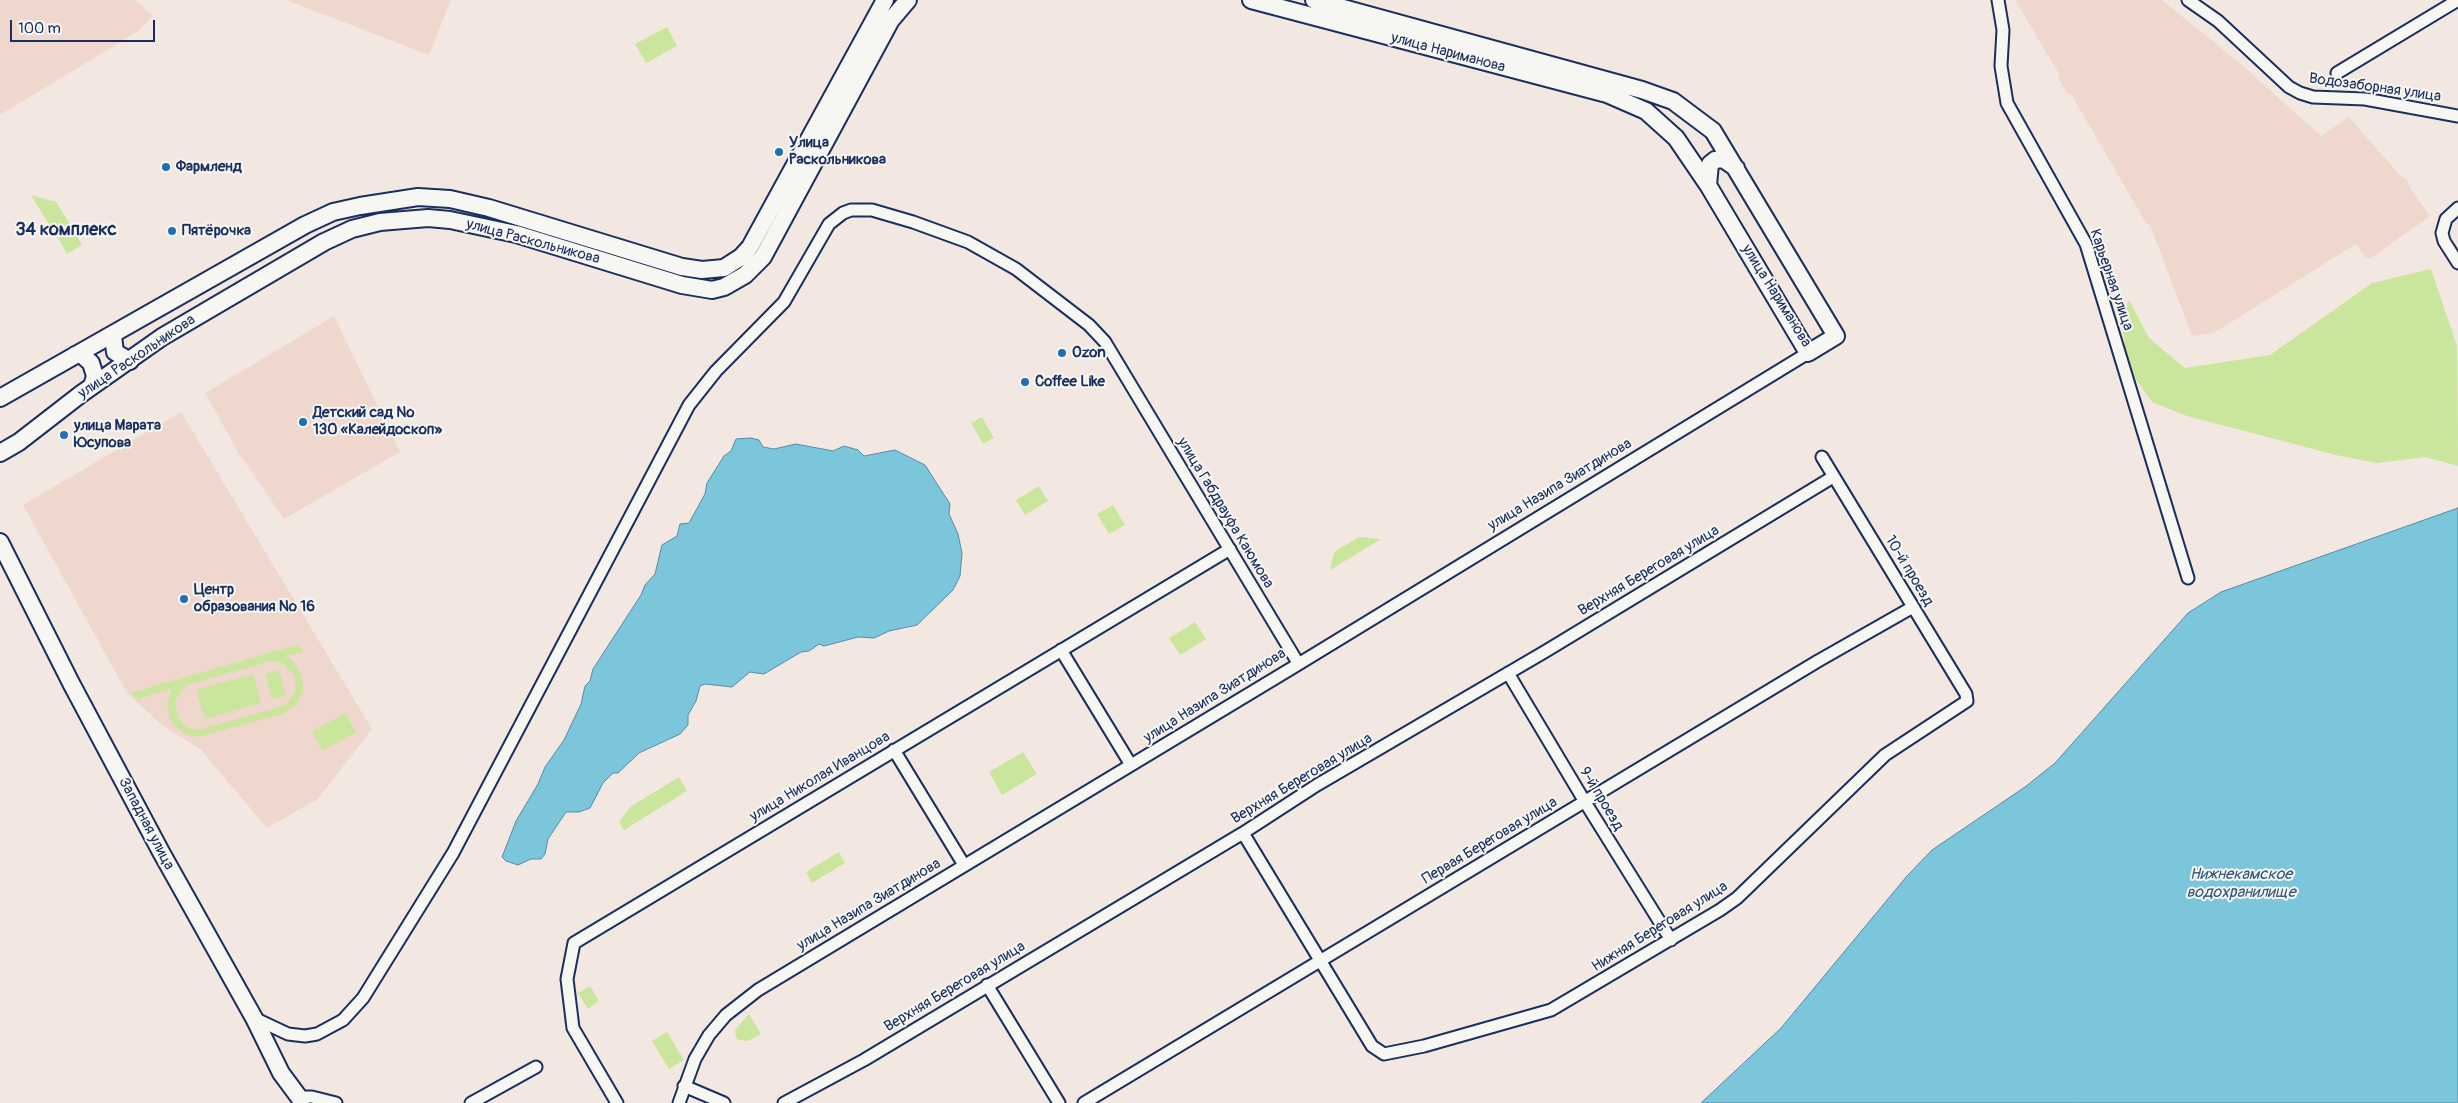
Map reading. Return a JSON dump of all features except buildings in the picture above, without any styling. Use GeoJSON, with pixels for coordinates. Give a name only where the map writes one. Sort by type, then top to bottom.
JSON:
{"type":"FeatureCollection","features":[{"type":"Feature","properties":{"kind":"street","name":"улица Раскольникова"},"geometry":{"type":"LineString","coordinates":[[0,398],[75,355],[113,336],[305,225],[333,212],[395,200],[418,197],[450,199],[489,208],[682,267],[702,270],[724,268],[742,258],[750,247],[885,0]]}},
{"type":"Feature","properties":{"kind":"street","name":"улица Раскольникова"},"geometry":{"type":"LineString","coordinates":[[0,453],[19,442],[92,386],[130,361],[162,336],[298,256],[352,229],[380,222],[428,218],[450,220],[516,234],[682,285],[712,290],[724,287],[745,275],[763,256],[891,20],[908,0]]}},
{"type":"Feature","properties":{"kind":"street","name":"улица Нариманова"},"geometry":{"type":"LineString","coordinates":[[1251,0],[1619,99],[1646,111],[1676,138],[1708,185],[1808,352],[1836,336],[1714,131],[1673,101],[1642,90],[1314,0]]}},
{"type":"Feature","properties":{"kind":"street","name":"Карьерная улица"},"geometry":{"type":"LineString","coordinates":[[1998,0],[2003,30],[2001,66],[2006,103],[2086,244],[2188,578]]}},
{"type":"Feature","properties":{"kind":"street","name":"Водозаборная улица"},"geometry":{"type":"LineString","coordinates":[[2188,0],[2218,21],[2290,86],[2313,97],[2365,99],[2458,116]]}},
{"type":"Feature","properties":{"kind":"street"},"geometry":{"type":"LineString","coordinates":[[2337,73],[2458,0]]}},
{"type":"Feature","properties":{"kind":"street"},"geometry":{"type":"LineString","coordinates":[[1708,185],[1710,164],[1715,160],[1723,159],[1738,170]]}},
{"type":"Feature","properties":{"kind":"street"},"geometry":{"type":"LineString","coordinates":[[2458,208],[2446,219],[2443,226],[2444,241],[2458,263]]}},
{"type":"Feature","properties":{"kind":"street","name":"улица Габдрауфа Каюмова"},"geometry":{"type":"LineString","coordinates":[[254,1018],[288,1034],[305,1036],[317,1034],[343,1020],[363,998],[453,854],[689,405],[716,371],[784,302],[830,224],[835,218],[851,210],[872,210],[956,237],[996,257],[1085,321],[1105,342],[1298,662]]}},
{"type":"Feature","properties":{"kind":"street"},"geometry":{"type":"LineString","coordinates":[[113,336],[114,352],[130,361]]}},
{"type":"Feature","properties":{"kind":"street","name":"улица Назипа Зиатдинова"},"geometry":{"type":"LineString","coordinates":[[679,1103],[695,1059],[709,1035],[739,1003],[1808,352]]}},
{"type":"Feature","properties":{"kind":"street"},"geometry":{"type":"LineString","coordinates":[[75,355],[82,355],[91,362],[95,376],[92,386]]}},
{"type":"Feature","properties":{"kind":"street","name":"10-й проезд"},"geometry":{"type":"LineString","coordinates":[[1822,457],[1966,694],[1967,701]]}},
{"type":"Feature","properties":{"kind":"street","name":"Верхняя Береговая улица"},"geometry":{"type":"LineString","coordinates":[[784,1103],[864,1060],[1243,833],[1317,785],[1508,673],[1833,477]]}},
{"type":"Feature","properties":{"kind":"street","name":"Западная улица"},"geometry":{"type":"LineString","coordinates":[[0,542],[71,683],[161,852],[254,1018],[281,1073],[300,1102]]}},
{"type":"Feature","properties":{"kind":"street","name":"улица Николая Иванцова"},"geometry":{"type":"LineString","coordinates":[[617,1103],[573,1028],[567,976],[574,943],[1230,549]]}},
{"type":"Feature","properties":{"kind":"street","name":"Первая Береговая улица"},"geometry":{"type":"LineString","coordinates":[[1084,1103],[1584,802],[1913,607]]}},
{"type":"Feature","properties":{"kind":"street"},"geometry":{"type":"LineString","coordinates":[[1061,650],[1131,765]]}},
{"type":"Feature","properties":{"kind":"street","name":"9-й проезд"},"geometry":{"type":"LineString","coordinates":[[1508,673],[1584,802],[1671,940]]}},
{"type":"Feature","properties":{"kind":"street","name":"Нижняя Береговая улица"},"geometry":{"type":"LineString","coordinates":[[1320,962],[1372,1046],[1378,1051],[1392,1054],[1551,1010],[1671,940],[1737,898],[1885,755],[1967,701]]}},
{"type":"Feature","properties":{"kind":"street"},"geometry":{"type":"LineString","coordinates":[[894,750],[964,865]]}},
{"type":"Feature","properties":{"kind":"street"},"geometry":{"type":"LineString","coordinates":[[1243,833],[1320,962]]}},
{"type":"Feature","properties":{"kind":"street"},"geometry":{"type":"LineString","coordinates":[[987,985],[1059,1103]]}},
{"type":"Feature","properties":{"kind":"street"},"geometry":{"type":"LineString","coordinates":[[470,1103],[536,1067]]}},
{"type":"Feature","properties":{"kind":"street"},"geometry":{"type":"LineString","coordinates":[[684,1086],[724,1103]]}},
{"type":"Feature","properties":{"kind":"street"},"geometry":{"type":"LineString","coordinates":[[300,1102],[312,1097],[336,1103]]}},
{"type":"Feature","properties":{"kind":"shaded area"},"geometry":{"type":"Polygon","coordinates":[[[0,0],[135,0],[153,16],[137,32],[0,115],[0,0]]]}},
{"type":"Feature","properties":{"kind":"shaded area"},"geometry":{"type":"Polygon","coordinates":[[[286,0],[451,0],[429,55],[286,0]]]}},
{"type":"Feature","properties":{"kind":"shaded area"},"geometry":{"type":"Polygon","coordinates":[[[2015,0],[2162,0],[2242,65],[2321,136],[2349,117],[2400,175],[2407,180],[2409,187],[2430,216],[2370,259],[2365,257],[2356,244],[2214,333],[2192,336],[2150,225],[2146,223],[2071,94],[2068,94],[2058,77],[2059,74],[2015,0]]]}},
{"type":"Feature","properties":{"kind":"shaded area","name":"Детский сад № 130 «Калейдоскоп»"},"geometry":{"type":"Polygon","coordinates":[[[334,316],[400,452],[284,519],[238,452],[205,393],[334,316]]]}},
{"type":"Feature","properties":{"kind":"shaded area","name":"Центр образования № 16"},"geometry":{"type":"Polygon","coordinates":[[[181,412],[372,729],[318,799],[267,828],[200,749],[163,726],[127,693],[23,505],[181,412]]]}},
{"type":"Feature","properties":{"kind":"green space"},"geometry":{"type":"Polygon","coordinates":[[[667,27],[677,46],[646,63],[635,44],[667,27]]]}},
{"type":"Feature","properties":{"kind":"green space"},"geometry":{"type":"Polygon","coordinates":[[[31,195],[56,202],[70,224],[54,233],[31,195]]]}},
{"type":"Feature","properties":{"kind":"green space"},"geometry":{"type":"Polygon","coordinates":[[[73,229],[82,245],[67,254],[58,238],[73,229]]]}},
{"type":"Feature","properties":{"kind":"green space"},"geometry":{"type":"Polygon","coordinates":[[[2431,269],[2457,346],[2458,466],[2425,457],[2377,463],[2340,456],[2187,416],[2152,402],[2129,370],[2121,318],[2129,300],[2149,338],[2185,368],[2270,355],[2372,283],[2431,269]]]}},
{"type":"Feature","properties":{"kind":"green space"},"geometry":{"type":"Polygon","coordinates":[[[982,417],[994,438],[983,444],[971,423],[982,417]]]}},
{"type":"Feature","properties":{"kind":"green space"},"geometry":{"type":"Polygon","coordinates":[[[1039,486],[1048,501],[1025,515],[1016,500],[1039,486]]]}},
{"type":"Feature","properties":{"kind":"green space"},"geometry":{"type":"Polygon","coordinates":[[[1113,505],[1125,525],[1109,534],[1097,514],[1113,505]]]}},
{"type":"Feature","properties":{"kind":"green space"},"geometry":{"type":"Polygon","coordinates":[[[1359,537],[1381,539],[1330,570],[1334,552],[1359,537]]]}},
{"type":"Feature","properties":{"kind":"green space"},"geometry":{"type":"Polygon","coordinates":[[[1195,622],[1206,639],[1180,655],[1169,638],[1195,622]]]}},
{"type":"Feature","properties":{"kind":"green space"},"geometry":{"type":"Polygon","coordinates":[[[300,644],[302,652],[286,656],[293,661],[302,675],[303,691],[296,705],[283,714],[197,737],[183,733],[171,722],[167,706],[172,689],[137,699],[130,693],[300,644]],[[271,661],[187,685],[175,700],[178,718],[186,727],[198,730],[286,705],[296,690],[295,677],[283,663],[271,661]]]}},
{"type":"Feature","properties":{"kind":"green space"},"geometry":{"type":"Polygon","coordinates":[[[279,670],[286,695],[272,699],[265,674],[279,670]]]}},
{"type":"Feature","properties":{"kind":"green space"},"geometry":{"type":"Polygon","coordinates":[[[253,674],[261,703],[205,719],[196,690],[253,674]]]}},
{"type":"Feature","properties":{"kind":"green space"},"geometry":{"type":"Polygon","coordinates":[[[345,713],[356,732],[323,751],[312,732],[345,713]]]}},
{"type":"Feature","properties":{"kind":"green space"},"geometry":{"type":"Polygon","coordinates":[[[1023,752],[1037,774],[1002,795],[989,772],[1023,752]]]}},
{"type":"Feature","properties":{"kind":"green space"},"geometry":{"type":"Polygon","coordinates":[[[679,777],[687,791],[624,830],[619,822],[630,807],[679,777]]]}},
{"type":"Feature","properties":{"kind":"green space"},"geometry":{"type":"Polygon","coordinates":[[[839,852],[845,863],[812,883],[806,872],[839,852]]]}},
{"type":"Feature","properties":{"kind":"green space"},"geometry":{"type":"Polygon","coordinates":[[[590,986],[599,1001],[588,1009],[578,993],[590,986]]]}},
{"type":"Feature","properties":{"kind":"green space"},"geometry":{"type":"Polygon","coordinates":[[[749,1014],[761,1034],[748,1041],[739,1040],[736,1038],[735,1030],[749,1014]]]}},
{"type":"Feature","properties":{"kind":"green space"},"geometry":{"type":"Polygon","coordinates":[[[667,1032],[684,1060],[669,1069],[652,1041],[667,1032]]]}},
{"type":"Feature","properties":{"kind":"water"},"geometry":{"type":"Polygon","coordinates":[[[751,438],[759,440],[763,447],[774,449],[796,444],[833,451],[844,446],[858,450],[864,456],[895,450],[925,465],[950,504],[949,514],[958,534],[962,553],[960,576],[953,590],[917,625],[889,631],[874,638],[858,637],[824,646],[819,644],[809,651],[801,652],[764,674],[750,672],[732,687],[705,684],[700,686],[696,701],[688,715],[688,725],[680,734],[639,753],[618,773],[613,773],[603,783],[590,808],[579,812],[566,812],[548,839],[545,854],[541,859],[531,859],[518,865],[506,861],[502,857],[516,821],[538,784],[545,767],[564,740],[581,704],[585,686],[590,681],[593,669],[641,595],[645,585],[655,574],[662,545],[677,536],[680,524],[689,523],[705,494],[707,483],[724,456],[731,451],[736,439],[751,438]]]}},
{"type":"Feature","properties":{"kind":"water","name":"Нижнекамское водохранилище"},"geometry":{"type":"Polygon","coordinates":[[[2458,508],[2458,1103],[1701,1103],[1781,1028],[1907,876],[1932,850],[2025,787],[2055,763],[2188,613],[2221,592],[2458,508]]]}},
{"type":"Feature","properties":{"kind":"place","name":"Улица Раскольникова"},"geometry":{"type":"Point","coordinates":[779,152]}},
{"type":"Feature","properties":{"kind":"place","name":"Фармленд"},"geometry":{"type":"Point","coordinates":[166,167]}},
{"type":"Feature","properties":{"kind":"place","name":"Пятёрочка"},"geometry":{"type":"Point","coordinates":[172,231]}},
{"type":"Feature","properties":{"kind":"place","name":"Ozon"},"geometry":{"type":"Point","coordinates":[1062,353]}},
{"type":"Feature","properties":{"kind":"place","name":"Coffee Like"},"geometry":{"type":"Point","coordinates":[1025,382]}},
{"type":"Feature","properties":{"kind":"place","name":"Детский сад № 130 «Калейдоскоп»"},"geometry":{"type":"Point","coordinates":[303,422]}},
{"type":"Feature","properties":{"kind":"place","name":"улица Марата Юсупова"},"geometry":{"type":"Point","coordinates":[64,435]}},
{"type":"Feature","properties":{"kind":"place","name":"Центр образования № 16"},"geometry":{"type":"Point","coordinates":[184,599]}},
{"type":"Feature","properties":{"kind":"district","name":"34 комплекс"},"geometry":{"type":"Point","coordinates":[66,230]}}]}
